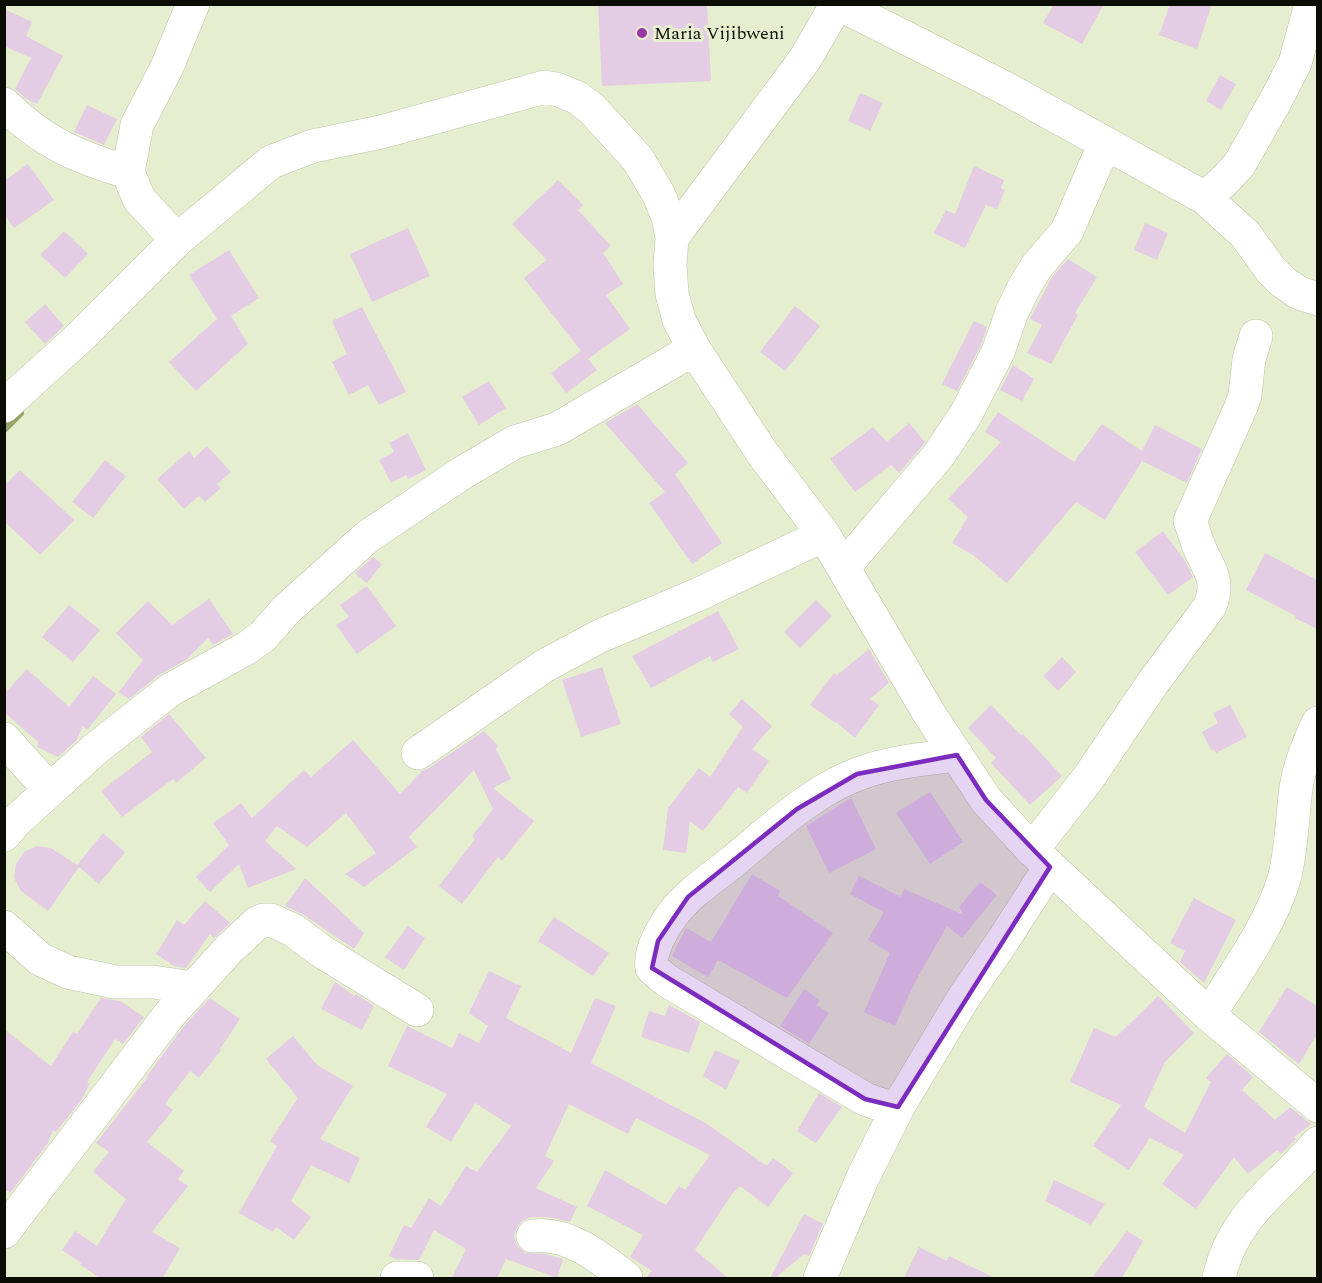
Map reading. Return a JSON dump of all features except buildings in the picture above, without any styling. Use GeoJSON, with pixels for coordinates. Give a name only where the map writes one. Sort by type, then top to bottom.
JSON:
{"type":"FeatureCollection","features":[{"type":"Feature","properties":{"kind":"street"},"geometry":{"type":"LineString","coordinates":[[177,240],[139,199],[128,172],[137,125],[166,68],[193,4]]}},
{"type":"Feature","properties":{"kind":"street"},"geometry":{"type":"LineString","coordinates":[[672,238],[805,59],[838,4],[1004,87],[1205,198],[1245,234],[1271,270],[1283,282],[1299,293],[1317,299]]}},
{"type":"Feature","properties":{"kind":"street"},"geometry":{"type":"LineString","coordinates":[[1205,198],[1239,165],[1270,110],[1294,63],[1311,4]]}},
{"type":"Feature","properties":{"kind":"street"},"geometry":{"type":"LineString","coordinates":[[4,406],[79,338],[177,240],[271,162],[312,146],[381,132],[546,87],[570,93],[592,109],[637,158],[665,210],[672,238],[670,265],[672,294],[680,320],[694,349],[763,454],[824,536],[930,715],[986,800],[1041,858],[1209,1015],[1317,1106]]}},
{"type":"Feature","properties":{"kind":"street"},"geometry":{"type":"LineString","coordinates":[[4,104],[54,144],[88,161],[128,172]]}},
{"type":"Feature","properties":{"kind":"street"},"geometry":{"type":"LineString","coordinates":[[844,567],[938,456],[966,414],[998,352],[1012,312],[1024,287],[1037,266],[1067,231],[1105,143]]}},
{"type":"Feature","properties":{"kind":"street"},"geometry":{"type":"LineString","coordinates":[[820,1278],[863,1177],[898,1107],[964,997],[1002,942],[1041,858],[1089,777],[1152,684],[1210,606],[1215,595],[1215,583],[1190,521],[1243,401],[1249,358],[1256,336]]}},
{"type":"Feature","properties":{"kind":"street"},"geometry":{"type":"LineString","coordinates":[[4,835],[94,750],[170,690],[247,648],[263,636],[286,610],[367,537],[462,473],[515,442],[557,429],[694,349]]}},
{"type":"Feature","properties":{"kind":"street"},"geometry":{"type":"LineString","coordinates":[[418,753],[544,666],[591,641],[824,536]]}},
{"type":"Feature","properties":{"kind":"street"},"geometry":{"type":"LineString","coordinates":[[4,739],[51,790]]}},
{"type":"Feature","properties":{"kind":"street"},"geometry":{"type":"LineString","coordinates":[[1209,1015],[1252,946],[1277,900],[1285,877],[1296,786],[1314,742]]}},
{"type":"Feature","properties":{"kind":"street"},"geometry":{"type":"LineString","coordinates":[[898,1107],[882,1105],[865,1098],[799,1061],[666,980],[652,968],[652,954],[672,915],[688,897],[797,809],[857,774],[884,766],[957,755]]}},
{"type":"Feature","properties":{"kind":"street"},"geometry":{"type":"LineString","coordinates":[[4,1232],[170,1014],[250,929],[264,920],[271,920],[293,930],[321,951],[417,1010]]}},
{"type":"Feature","properties":{"kind":"street"},"geometry":{"type":"LineString","coordinates":[[4,927],[40,959],[68,972],[115,982],[153,982],[193,988]]}},
{"type":"Feature","properties":{"kind":"street"},"geometry":{"type":"LineString","coordinates":[[1219,1278],[1230,1244],[1242,1222],[1317,1143]]}},
{"type":"Feature","properties":{"kind":"street"},"geometry":{"type":"LineString","coordinates":[[533,1236],[544,1234],[575,1244],[626,1278]]}},
{"type":"Feature","properties":{"kind":"street"},"geometry":{"type":"LineString","coordinates":[[397,1278],[417,1278]]}},
{"type":"Feature","properties":{"kind":"highlighted area"},"geometry":{"type":"Polygon","coordinates":[[[957,755],[986,800],[1050,867],[898,1107],[865,1099],[652,968],[658,941],[688,897],[797,809],[857,774],[957,755]]]}},
{"type":"Feature","properties":{"kind":"waterway"},"geometry":{"type":"LineString","coordinates":[[4,429],[20,413]]}},
{"type":"Feature","properties":{"kind":"place","name":"Maria Vijibweni"},"geometry":{"type":"Point","coordinates":[642,33]}}]}
